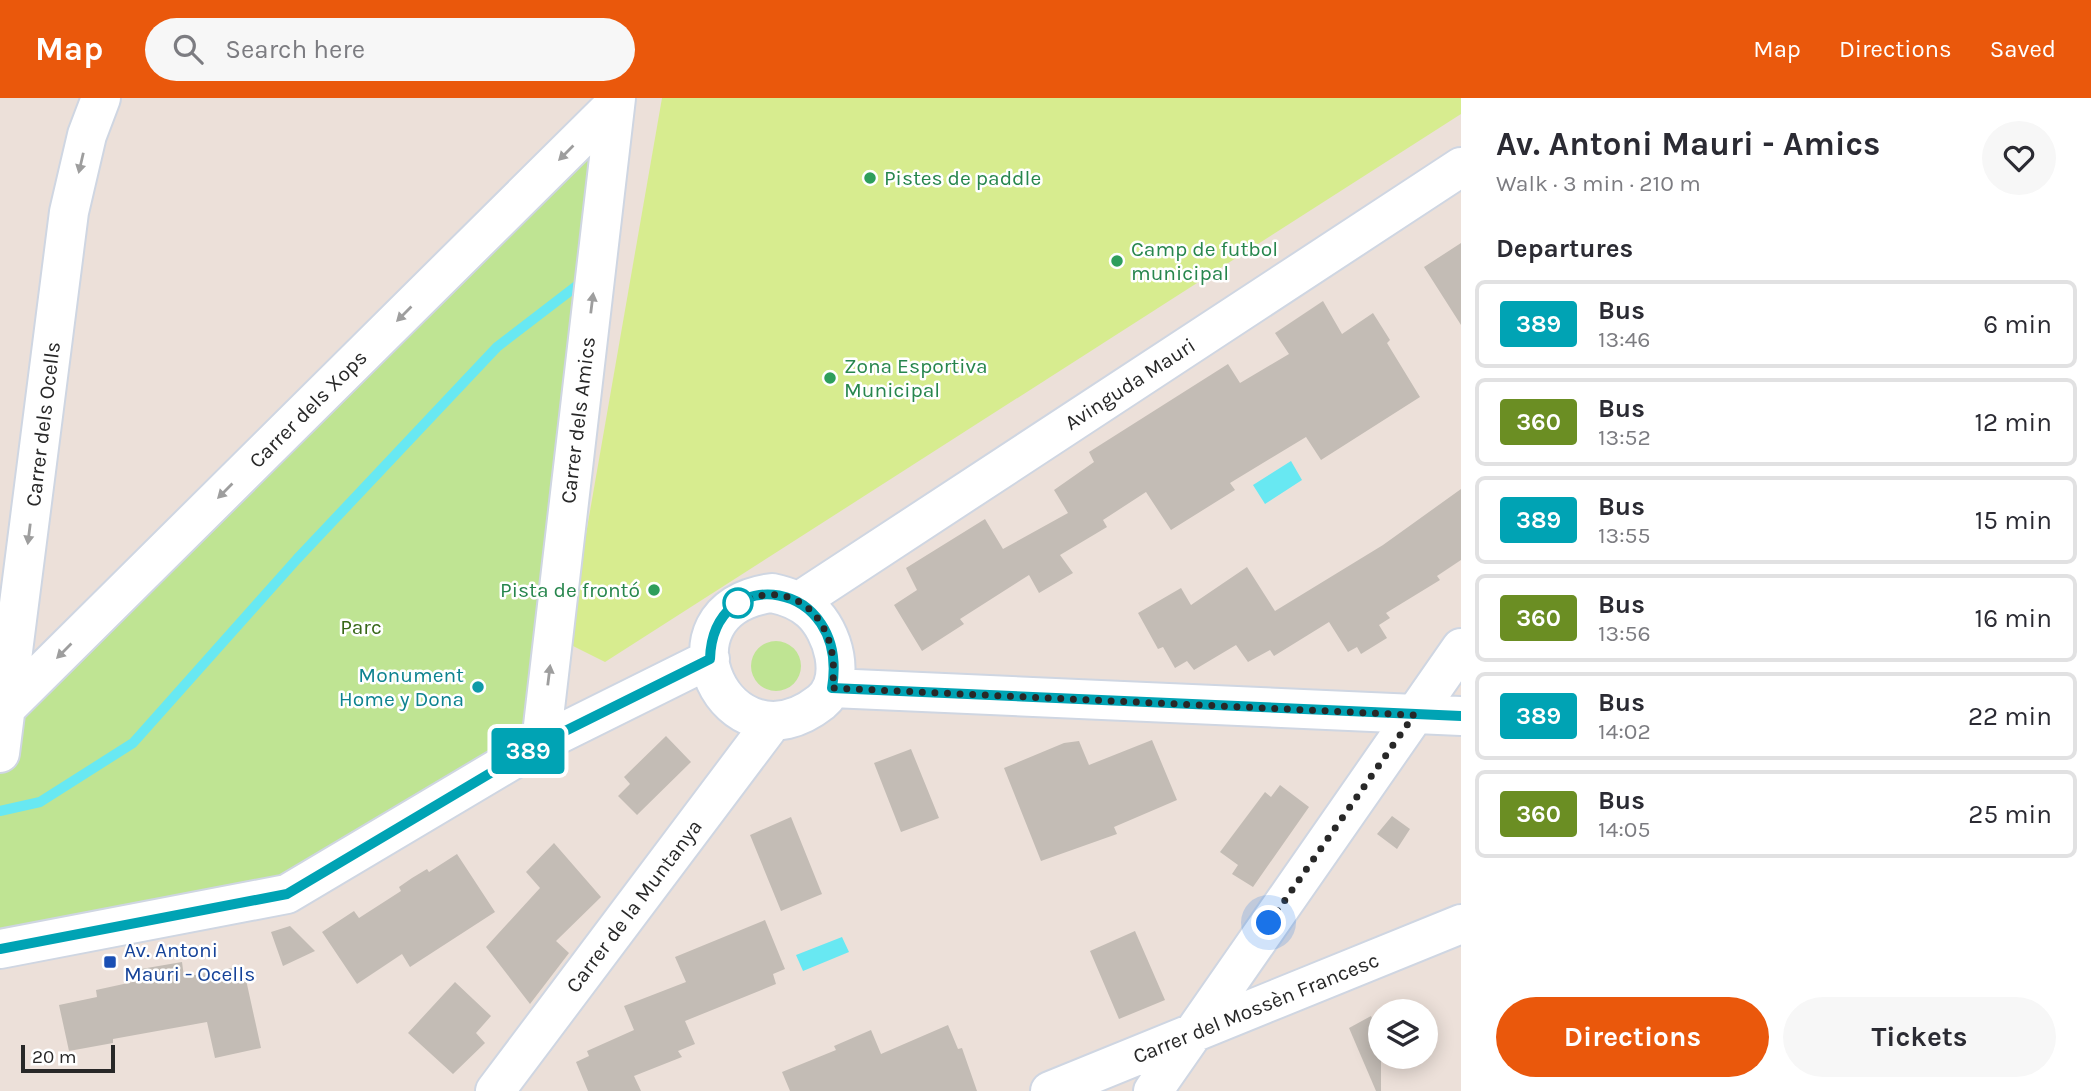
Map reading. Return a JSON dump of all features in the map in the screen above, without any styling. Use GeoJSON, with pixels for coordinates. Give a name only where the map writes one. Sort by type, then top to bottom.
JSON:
{"type":"FeatureCollection","features":[{"type":"Feature","properties":{"kind":"street","name":"Carrer dels Ocells"},"geometry":{"type":"LineString","coordinates":[[0,753],[3,709],[69,212],[87,135],[101,98]]}},
{"type":"Feature","properties":{"kind":"street","name":"Carrer dels Xops"},"geometry":{"type":"LineString","coordinates":[[3,709],[615,102]]}},
{"type":"Feature","properties":{"kind":"street","name":"Carrer dels Amics"},"geometry":{"type":"LineString","coordinates":[[541,743],[615,102]]}},
{"type":"Feature","properties":{"kind":"street","name":"Avinguda Mauri"},"geometry":{"type":"LineString","coordinates":[[798,602],[1461,167]]}},
{"type":"Feature","properties":{"kind":"street"},"geometry":{"type":"LineString","coordinates":[[772,593],[798,602],[824,626],[832,646],[835,667],[832,688],[809,710],[772,721],[739,711],[717,691],[711,674],[710,641],[716,625],[739,602],[772,593]]}},
{"type":"Feature","properties":{"kind":"street"},"geometry":{"type":"LineString","coordinates":[[1153,1091],[1461,648]]}},
{"type":"Feature","properties":{"kind":"street"},"geometry":{"type":"LineString","coordinates":[[0,949],[287,894],[541,743],[710,659]]}},
{"type":"Feature","properties":{"kind":"street"},"geometry":{"type":"LineString","coordinates":[[832,688],[1461,716]]}},
{"type":"Feature","properties":{"kind":"street","name":"Carrer de la Muntanya"},"geometry":{"type":"LineString","coordinates":[[495,1091],[772,721]]}},
{"type":"Feature","properties":{"kind":"street","name":"Carrer del Mossèn Francesc"},"geometry":{"type":"LineString","coordinates":[[1050,1091],[1191,1036],[1461,924]]}},
{"type":"Feature","properties":{"kind":"green space","name":"Zona Esportiva Municipal"},"geometry":{"type":"Polygon","coordinates":[[[662,98],[1461,98],[1461,114],[605,662],[567,643],[662,98]]]}},
{"type":"Feature","properties":{"kind":"green space","name":"Parc"},"geometry":{"type":"Polygon","coordinates":[[[614,105],[541,743],[287,894],[0,949],[0,753],[6,708],[614,105]]]}},
{"type":"Feature","properties":{"kind":"green space"},"geometry":{"type":"Polygon","coordinates":[[[776,641],[794,648],[801,666],[794,684],[776,691],[758,684],[751,666],[758,648],[776,641]]]}},
{"type":"Feature","properties":{"kind":"water"},"geometry":{"type":"Polygon","coordinates":[[[1291,461],[1302,480],[1265,504],[1253,485],[1291,461]]]}},
{"type":"Feature","properties":{"kind":"water"},"geometry":{"type":"Polygon","coordinates":[[[842,937],[849,952],[803,971],[796,955],[842,937]]]}},
{"type":"Feature","properties":{"kind":"building"},"geometry":{"type":"Polygon","coordinates":[[[1461,243],[1461,325],[1424,267],[1461,243]]]}},
{"type":"Feature","properties":{"kind":"building"},"geometry":{"type":"Polygon","coordinates":[[[1323,301],[1342,334],[1373,313],[1390,340],[1387,343],[1420,397],[1321,460],[1306,437],[1230,483],[1235,490],[1171,530],[1146,492],[1103,520],[1107,527],[1060,555],[1073,573],[1039,593],[1029,575],[960,619],[964,624],[922,651],[894,605],[917,590],[906,568],[985,519],[1003,549],[1068,513],[1054,490],[1094,462],[1089,452],[1228,364],[1240,383],[1289,354],[1275,333],[1323,301]]]}},
{"type":"Feature","properties":{"kind":"building"},"geometry":{"type":"Polygon","coordinates":[[[1461,489],[1461,560],[1437,576],[1440,580],[1386,613],[1390,618],[1379,625],[1387,638],[1361,654],[1357,647],[1348,652],[1329,622],[1274,656],[1270,650],[1248,662],[1236,645],[1194,670],[1187,661],[1175,668],[1163,647],[1158,649],[1138,613],[1181,588],[1191,605],[1247,567],[1275,611],[1383,545],[1461,489]]]}},
{"type":"Feature","properties":{"kind":"building"},"geometry":{"type":"Polygon","coordinates":[[[666,736],[691,762],[637,815],[618,796],[630,784],[624,777],[666,736]]]}},
{"type":"Feature","properties":{"kind":"building"},"geometry":{"type":"Polygon","coordinates":[[[1152,740],[1177,800],[1114,827],[1117,834],[1041,861],[1004,768],[1064,743],[1079,741],[1089,765],[1152,740]]]}},
{"type":"Feature","properties":{"kind":"building"},"geometry":{"type":"Polygon","coordinates":[[[911,749],[939,818],[901,832],[874,763],[911,749]]]}},
{"type":"Feature","properties":{"kind":"building"},"geometry":{"type":"Polygon","coordinates":[[[1280,785],[1309,807],[1253,887],[1232,874],[1238,865],[1220,852],[1265,792],[1271,797],[1280,785]]]}},
{"type":"Feature","properties":{"kind":"building"},"geometry":{"type":"Polygon","coordinates":[[[1392,816],[1410,829],[1397,849],[1377,834],[1392,816]]]}},
{"type":"Feature","properties":{"kind":"building"},"geometry":{"type":"Polygon","coordinates":[[[791,817],[822,894],[781,911],[750,835],[791,817]]]}},
{"type":"Feature","properties":{"kind":"building"},"geometry":{"type":"Polygon","coordinates":[[[554,843],[601,897],[556,941],[569,953],[530,1004],[486,947],[540,888],[526,872],[554,843]]]}},
{"type":"Feature","properties":{"kind":"building"},"geometry":{"type":"Polygon","coordinates":[[[457,854],[495,912],[410,967],[402,954],[357,984],[322,932],[354,911],[359,918],[401,891],[399,887],[412,878],[427,869],[429,872],[457,854]]]}},
{"type":"Feature","properties":{"kind":"building"},"geometry":{"type":"Polygon","coordinates":[[[765,920],[785,969],[773,974],[776,984],[685,1021],[695,1044],[678,1051],[682,1057],[634,1076],[641,1091],[588,1091],[576,1062],[589,1056],[587,1051],[634,1030],[624,1006],[686,982],[675,957],[765,920]]]}},
{"type":"Feature","properties":{"kind":"building"},"geometry":{"type":"Polygon","coordinates":[[[290,926],[315,951],[283,966],[271,932],[290,926]]]}},
{"type":"Feature","properties":{"kind":"building"},"geometry":{"type":"Polygon","coordinates":[[[1135,931],[1165,1000],[1119,1019],[1090,951],[1135,931]]]}},
{"type":"Feature","properties":{"kind":"building"},"geometry":{"type":"Polygon","coordinates":[[[182,962],[184,977],[243,966],[261,1048],[215,1058],[207,1022],[113,1039],[113,1043],[69,1051],[59,1005],[97,997],[96,990],[142,980],[141,969],[182,962]]]}},
{"type":"Feature","properties":{"kind":"building"},"geometry":{"type":"Polygon","coordinates":[[[455,982],[491,1016],[476,1033],[485,1043],[453,1074],[408,1033],[455,982]]]}},
{"type":"Feature","properties":{"kind":"building"},"geometry":{"type":"Polygon","coordinates":[[[1368,1018],[1368,1069],[1381,1069],[1381,1091],[1376,1091],[1349,1028],[1368,1018]]]}},
{"type":"Feature","properties":{"kind":"building"},"geometry":{"type":"Polygon","coordinates":[[[948,1025],[958,1049],[962,1048],[977,1091],[790,1091],[782,1072],[836,1050],[834,1046],[871,1030],[881,1054],[948,1025]]]}},
{"type":"Feature","properties":{"kind":"waterway"},"geometry":{"type":"LineString","coordinates":[[0,811],[40,802],[133,743],[297,559],[497,347],[583,281]]}},
{"type":"Feature","properties":{"kind":"bus line","name":"389"},"geometry":{"type":"LineString","coordinates":[[0,949],[287,894],[541,743],[710,659],[710,641],[716,625],[727,612],[739,602],[772,593],[798,602],[812,611],[824,626],[832,646],[835,667],[832,688],[1461,716]]}},
{"type":"Feature","properties":{"kind":"place","name":"Pistes de paddle"},"geometry":{"type":"Point","coordinates":[870,178]}},
{"type":"Feature","properties":{"kind":"place","name":"Camp de futbol municipal"},"geometry":{"type":"Point","coordinates":[1117,261]}},
{"type":"Feature","properties":{"kind":"place","name":"Zona Esportiva Municipal"},"geometry":{"type":"Point","coordinates":[830,378]}},
{"type":"Feature","properties":{"kind":"place","name":"Pista de frontó"},"geometry":{"type":"Point","coordinates":[654,590]}},
{"type":"Feature","properties":{"kind":"place","name":"Monument Home y Dona"},"geometry":{"type":"Point","coordinates":[478,687]}},
{"type":"Feature","properties":{"kind":"place","name":"Av. Antoni Mauri - Ocells"},"geometry":{"type":"Point","coordinates":[110,962]}},
{"type":"Feature","properties":{"kind":"route"},"geometry":{"type":"LineString","coordinates":[[738,603],[772,593],[787,596],[812,611],[824,626],[832,646],[835,667],[832,688],[1414,715],[1269,923]]}}]}
